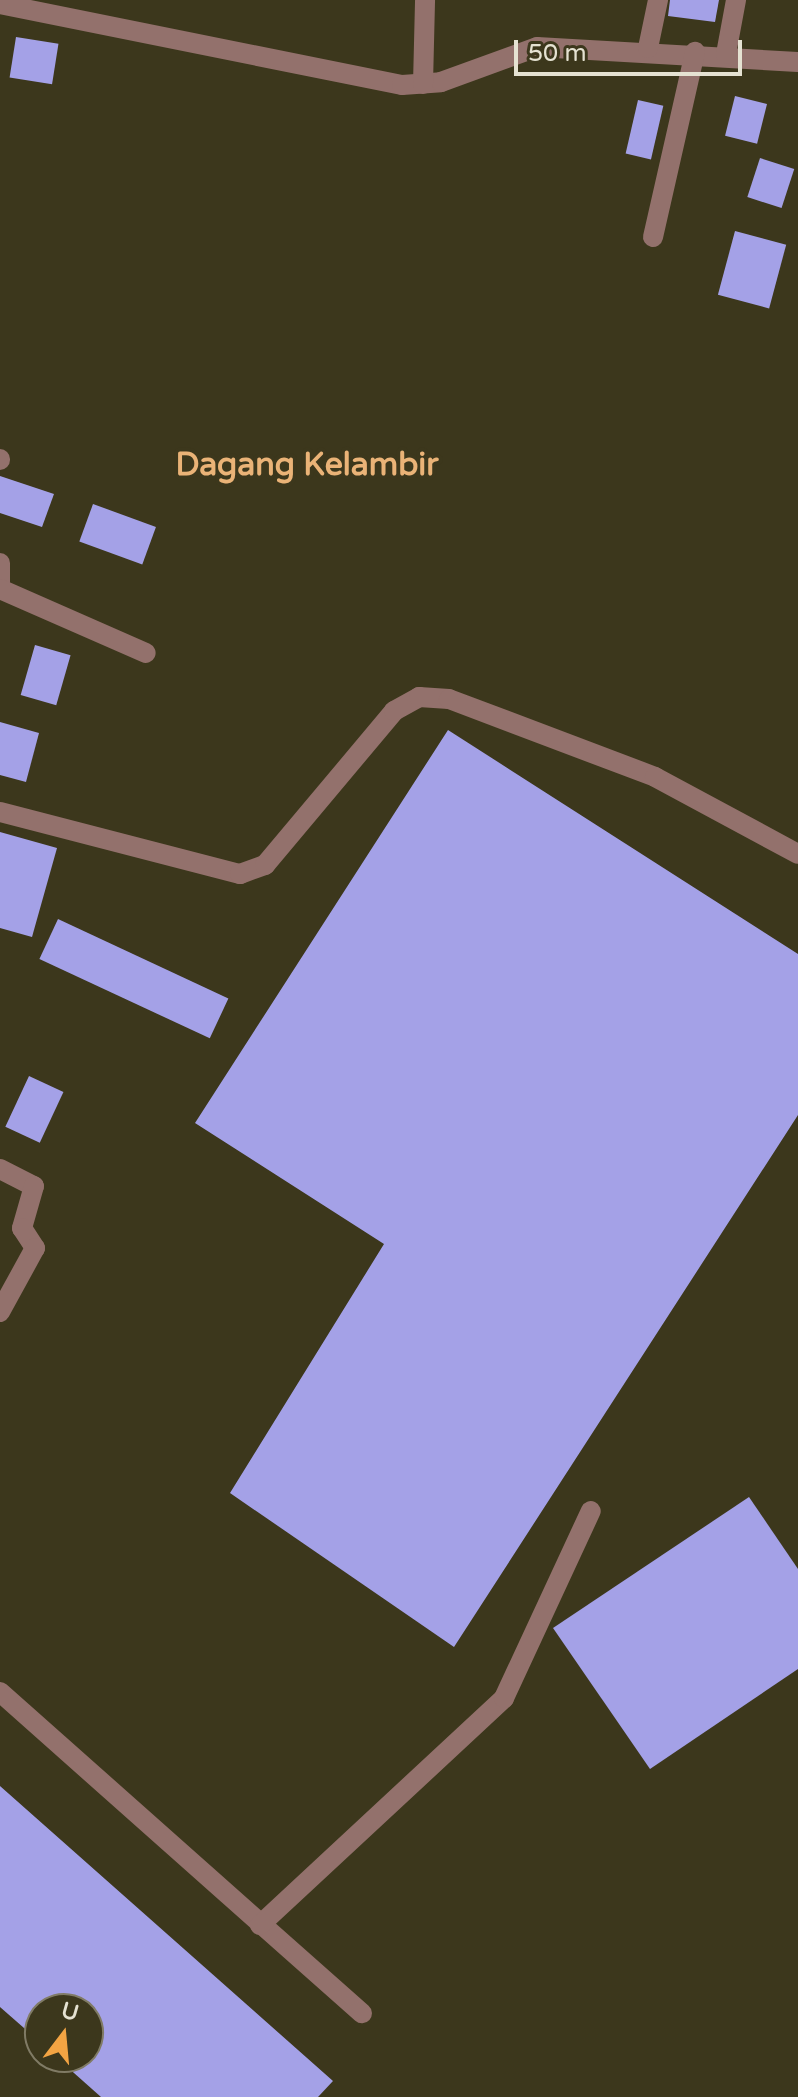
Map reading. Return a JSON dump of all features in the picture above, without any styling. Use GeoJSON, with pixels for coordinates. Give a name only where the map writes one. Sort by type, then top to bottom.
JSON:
{"type":"FeatureCollection","features":[{"type":"Feature","properties":{"kind":"street"},"geometry":{"type":"LineString","coordinates":[[423,84],[425,0]]}},
{"type":"Feature","properties":{"kind":"street"},"geometry":{"type":"LineString","coordinates":[[648,48],[658,0]]}},
{"type":"Feature","properties":{"kind":"street"},"geometry":{"type":"LineString","coordinates":[[726,54],[736,0]]}},
{"type":"Feature","properties":{"kind":"street"},"geometry":{"type":"LineString","coordinates":[[0,4],[423,84],[537,47],[648,48],[798,62]]}},
{"type":"Feature","properties":{"kind":"street"},"geometry":{"type":"LineString","coordinates":[[653,237],[695,52]]}},
{"type":"Feature","properties":{"kind":"street"},"geometry":{"type":"LineString","coordinates":[[0,563],[0,588],[146,653]]}},
{"type":"Feature","properties":{"kind":"street"},"geometry":{"type":"LineString","coordinates":[[0,812],[240,874],[265,865],[394,711],[434,698],[655,777],[798,854]]}},
{"type":"Feature","properties":{"kind":"street"},"geometry":{"type":"LineString","coordinates":[[0,1169],[34,1186],[22,1228],[35,1248],[0,1312]]}},
{"type":"Feature","properties":{"kind":"street"},"geometry":{"type":"LineString","coordinates":[[260,1925],[504,1698],[591,1511]]}},
{"type":"Feature","properties":{"kind":"street"},"geometry":{"type":"LineString","coordinates":[[0,1692],[362,2013]]}},
{"type":"Feature","properties":{"kind":"building"},"geometry":{"type":"Polygon","coordinates":[[[670,0],[719,0],[715,22],[668,16],[670,0]]]}},
{"type":"Feature","properties":{"kind":"building"},"geometry":{"type":"Polygon","coordinates":[[[16,37],[58,44],[52,84],[10,77],[16,37]]]}},
{"type":"Feature","properties":{"kind":"building"},"geometry":{"type":"Polygon","coordinates":[[[735,96],[767,104],[757,144],[725,136],[735,96]]]}},
{"type":"Feature","properties":{"kind":"building"},"geometry":{"type":"Polygon","coordinates":[[[638,100],[663,106],[651,159],[626,154],[638,100]]]}},
{"type":"Feature","properties":{"kind":"building"},"geometry":{"type":"Polygon","coordinates":[[[760,158],[794,169],[782,208],[747,197],[760,158]]]}},
{"type":"Feature","properties":{"kind":"building"},"geometry":{"type":"Polygon","coordinates":[[[735,231],[786,245],[769,308],[718,295],[735,231]]]}},
{"type":"Feature","properties":{"kind":"building"},"geometry":{"type":"Polygon","coordinates":[[[0,476],[54,494],[42,527],[0,513],[0,476]]]}},
{"type":"Feature","properties":{"kind":"building"},"geometry":{"type":"Polygon","coordinates":[[[93,504],[156,527],[142,565],[79,542],[93,504]]]}},
{"type":"Feature","properties":{"kind":"building"},"geometry":{"type":"Polygon","coordinates":[[[35,645],[71,655],[56,705],[21,695],[35,645]]]}},
{"type":"Feature","properties":{"kind":"building"},"geometry":{"type":"Polygon","coordinates":[[[0,722],[39,733],[26,782],[0,775],[0,722]]]}},
{"type":"Feature","properties":{"kind":"building"},"geometry":{"type":"Polygon","coordinates":[[[448,730],[798,954],[798,1115],[454,1647],[230,1493],[384,1244],[195,1123],[448,730]]]}},
{"type":"Feature","properties":{"kind":"building"},"geometry":{"type":"Polygon","coordinates":[[[0,832],[57,848],[32,937],[0,928],[0,832]]]}},
{"type":"Feature","properties":{"kind":"building"},"geometry":{"type":"Polygon","coordinates":[[[58,919],[228,998],[210,1038],[39,959],[58,919]]]}},
{"type":"Feature","properties":{"kind":"building"},"geometry":{"type":"Polygon","coordinates":[[[29,1076],[63,1092],[40,1143],[5,1127],[29,1076]]]}},
{"type":"Feature","properties":{"kind":"building"},"geometry":{"type":"Polygon","coordinates":[[[749,1497],[798,1569],[798,1669],[650,1769],[553,1628],[749,1497]]]}},
{"type":"Feature","properties":{"kind":"building"},"geometry":{"type":"Polygon","coordinates":[[[0,1786],[333,2081],[318,2097],[101,2097],[74,2073],[104,2073],[104,1993],[24,1993],[24,2028],[0,2007],[0,1786]]]}},
{"type":"Feature","properties":{"kind":"district","name":"Dagang Kelambir"},"geometry":{"type":"Point","coordinates":[307,465]}}]}
